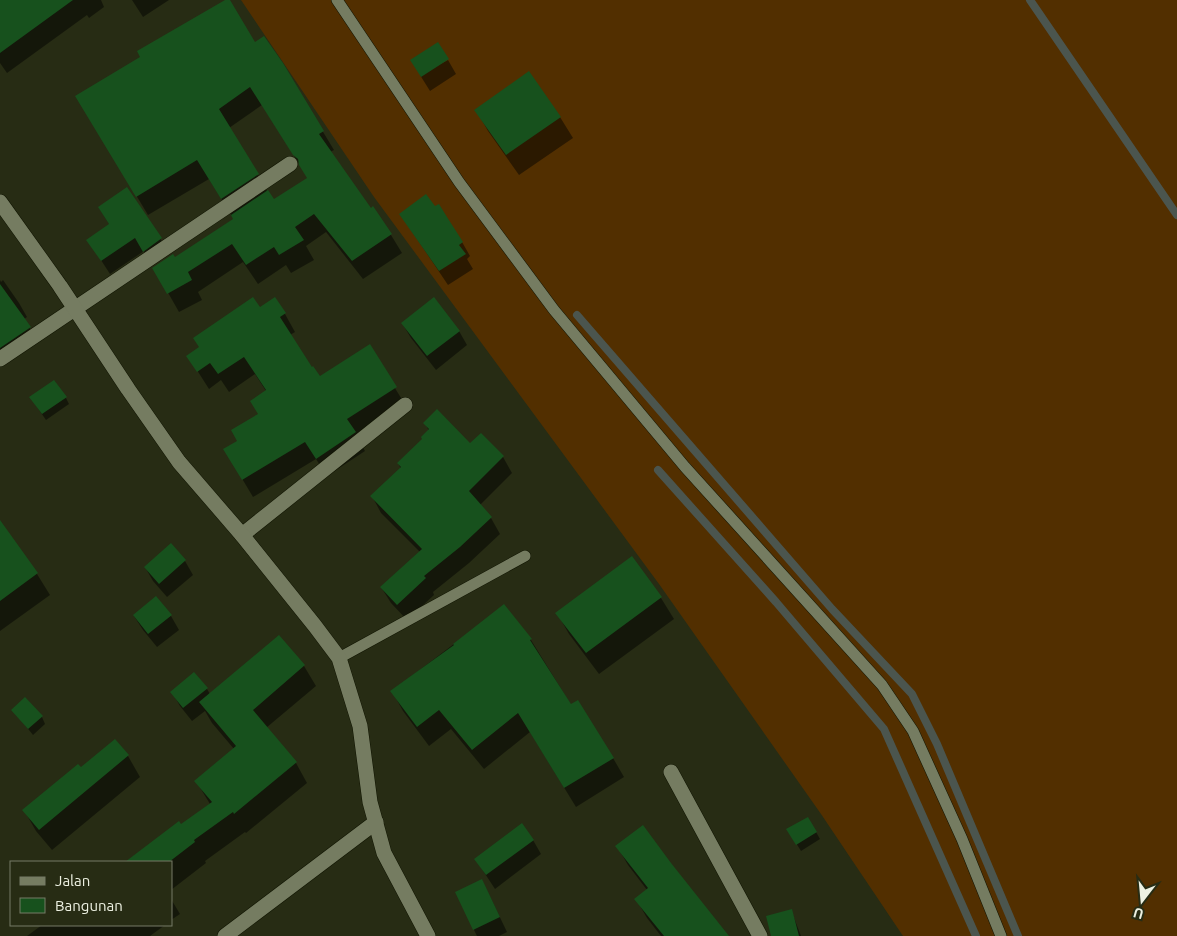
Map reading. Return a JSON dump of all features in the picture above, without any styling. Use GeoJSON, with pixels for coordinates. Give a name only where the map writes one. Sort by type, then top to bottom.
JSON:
{"type":"FeatureCollection","features":[{"type":"Feature","properties":{"kind":"street"},"geometry":{"type":"LineString","coordinates":[[0,359],[290,164]]}},
{"type":"Feature","properties":{"kind":"street"},"geometry":{"type":"LineString","coordinates":[[0,202],[75,308],[179,462],[242,535],[339,658],[360,726],[370,802],[384,853],[428,936]]}},
{"type":"Feature","properties":{"kind":"street"},"geometry":{"type":"LineString","coordinates":[[242,535],[405,405]]}},
{"type":"Feature","properties":{"kind":"street"},"geometry":{"type":"LineString","coordinates":[[671,772],[760,936]]}},
{"type":"Feature","properties":{"kind":"street"},"geometry":{"type":"LineString","coordinates":[[225,936],[376,822]]}},
{"type":"Feature","properties":{"kind":"lane"},"geometry":{"type":"LineString","coordinates":[[337,0],[459,182],[554,310],[685,466],[882,685],[913,731],[962,839],[1001,936]]}},
{"type":"Feature","properties":{"kind":"lane"},"geometry":{"type":"LineString","coordinates":[[339,658],[525,556]]}},
{"type":"Feature","properties":{"kind":"shaded area"},"geometry":{"type":"Polygon","coordinates":[[[241,0],[1177,0],[1177,936],[903,936],[821,814],[659,584],[374,197],[241,0]]]}},
{"type":"Feature","properties":{"kind":"building"},"geometry":{"type":"Polygon","coordinates":[[[0,0],[73,0],[0,53],[0,0]]]}},
{"type":"Feature","properties":{"kind":"building"},"geometry":{"type":"Polygon","coordinates":[[[225,0],[230,0],[255,42],[264,36],[283,63],[324,131],[319,134],[371,208],[373,206],[392,234],[352,261],[314,214],[295,227],[304,240],[279,255],[274,247],[246,265],[232,244],[188,272],[192,280],[167,294],[152,268],[173,254],[175,257],[233,219],[231,215],[268,190],[274,199],[307,178],[299,165],[298,159],[293,155],[250,87],[219,109],[259,174],[221,199],[197,160],[136,197],[75,96],[140,57],[137,51],[225,0]]]}},
{"type":"Feature","properties":{"kind":"building"},"geometry":{"type":"Polygon","coordinates":[[[438,42],[449,59],[421,77],[410,60],[438,42]]]}},
{"type":"Feature","properties":{"kind":"building"},"geometry":{"type":"Polygon","coordinates":[[[529,71],[561,117],[506,155],[474,110],[529,71]]]}},
{"type":"Feature","properties":{"kind":"building"},"geometry":{"type":"Polygon","coordinates":[[[127,187],[162,238],[143,252],[135,238],[101,261],[86,240],[109,224],[98,207],[127,187]]]}},
{"type":"Feature","properties":{"kind":"building"},"geometry":{"type":"Polygon","coordinates":[[[426,194],[435,206],[439,204],[463,242],[459,245],[466,254],[439,271],[399,214],[426,194]]]}},
{"type":"Feature","properties":{"kind":"building"},"geometry":{"type":"Polygon","coordinates":[[[0,284],[31,327],[0,348],[0,284]]]}},
{"type":"Feature","properties":{"kind":"building"},"geometry":{"type":"Polygon","coordinates":[[[253,297],[260,307],[275,297],[286,313],[280,317],[312,367],[320,376],[370,344],[397,387],[347,419],[356,432],[316,459],[305,442],[242,480],[223,449],[237,441],[231,430],[258,414],[250,401],[266,390],[244,357],[218,374],[210,363],[197,372],[186,356],[199,347],[193,338],[253,297]]]}},
{"type":"Feature","properties":{"kind":"building"},"geometry":{"type":"Polygon","coordinates":[[[434,297],[460,331],[427,356],[401,323],[434,297]]]}},
{"type":"Feature","properties":{"kind":"building"},"geometry":{"type":"Polygon","coordinates":[[[54,380],[67,397],[42,414],[29,397],[54,380]]]}},
{"type":"Feature","properties":{"kind":"building"},"geometry":{"type":"Polygon","coordinates":[[[437,409],[470,443],[481,433],[504,456],[469,491],[492,517],[460,547],[424,576],[426,578],[397,605],[380,587],[422,549],[370,496],[401,467],[397,463],[422,439],[421,437],[429,429],[423,423],[437,409]]]}},
{"type":"Feature","properties":{"kind":"building"},"geometry":{"type":"Polygon","coordinates":[[[0,520],[38,573],[0,601],[0,520]]]}},
{"type":"Feature","properties":{"kind":"building"},"geometry":{"type":"Polygon","coordinates":[[[171,543],[186,560],[159,584],[144,567],[171,543]]]}},
{"type":"Feature","properties":{"kind":"building"},"geometry":{"type":"Polygon","coordinates":[[[632,556],[662,597],[586,653],[555,613],[632,556]]]}},
{"type":"Feature","properties":{"kind":"building"},"geometry":{"type":"Polygon","coordinates":[[[156,596],[172,615],[148,634],[133,615],[156,596]]]}},
{"type":"Feature","properties":{"kind":"building"},"geometry":{"type":"Polygon","coordinates":[[[504,604],[532,639],[530,640],[571,704],[578,700],[614,758],[564,788],[518,713],[472,750],[439,710],[417,727],[390,691],[454,645],[504,604]]]}},
{"type":"Feature","properties":{"kind":"building"},"geometry":{"type":"Polygon","coordinates":[[[279,635],[305,665],[253,710],[297,762],[234,814],[233,812],[194,840],[195,842],[170,861],[126,861],[179,821],[181,824],[212,802],[194,781],[236,746],[199,702],[279,635]]]}},
{"type":"Feature","properties":{"kind":"building"},"geometry":{"type":"Polygon","coordinates":[[[194,672],[208,688],[183,708],[170,692],[194,672]]]}},
{"type":"Feature","properties":{"kind":"building"},"geometry":{"type":"Polygon","coordinates":[[[25,697],[43,716],[28,729],[11,710],[25,697]]]}},
{"type":"Feature","properties":{"kind":"building"},"geometry":{"type":"Polygon","coordinates":[[[115,739],[129,755],[39,830],[22,810],[78,764],[81,767],[115,739]]]}},
{"type":"Feature","properties":{"kind":"building"},"geometry":{"type":"Polygon","coordinates":[[[808,817],[817,832],[796,845],[786,829],[808,817]]]}},
{"type":"Feature","properties":{"kind":"building"},"geometry":{"type":"Polygon","coordinates":[[[522,823],[534,840],[486,875],[474,859],[522,823]]]}},
{"type":"Feature","properties":{"kind":"building"},"geometry":{"type":"Polygon","coordinates":[[[643,825],[729,936],[664,936],[634,899],[648,888],[615,846],[643,825]]]}},
{"type":"Feature","properties":{"kind":"building"},"geometry":{"type":"Polygon","coordinates":[[[482,879],[500,917],[473,930],[455,892],[482,879]]]}},
{"type":"Feature","properties":{"kind":"building"},"geometry":{"type":"Polygon","coordinates":[[[792,909],[799,936],[771,936],[766,916],[792,909]]]}},
{"type":"Feature","properties":{"kind":"waterway"},"geometry":{"type":"LineString","coordinates":[[1030,0],[1177,215]]}},
{"type":"Feature","properties":{"kind":"waterway"},"geometry":{"type":"LineString","coordinates":[[577,315],[832,609],[912,694],[937,744],[1018,936]]}},
{"type":"Feature","properties":{"kind":"waterway"},"geometry":{"type":"LineString","coordinates":[[658,470],[776,602],[884,729],[976,936]]}}]}
